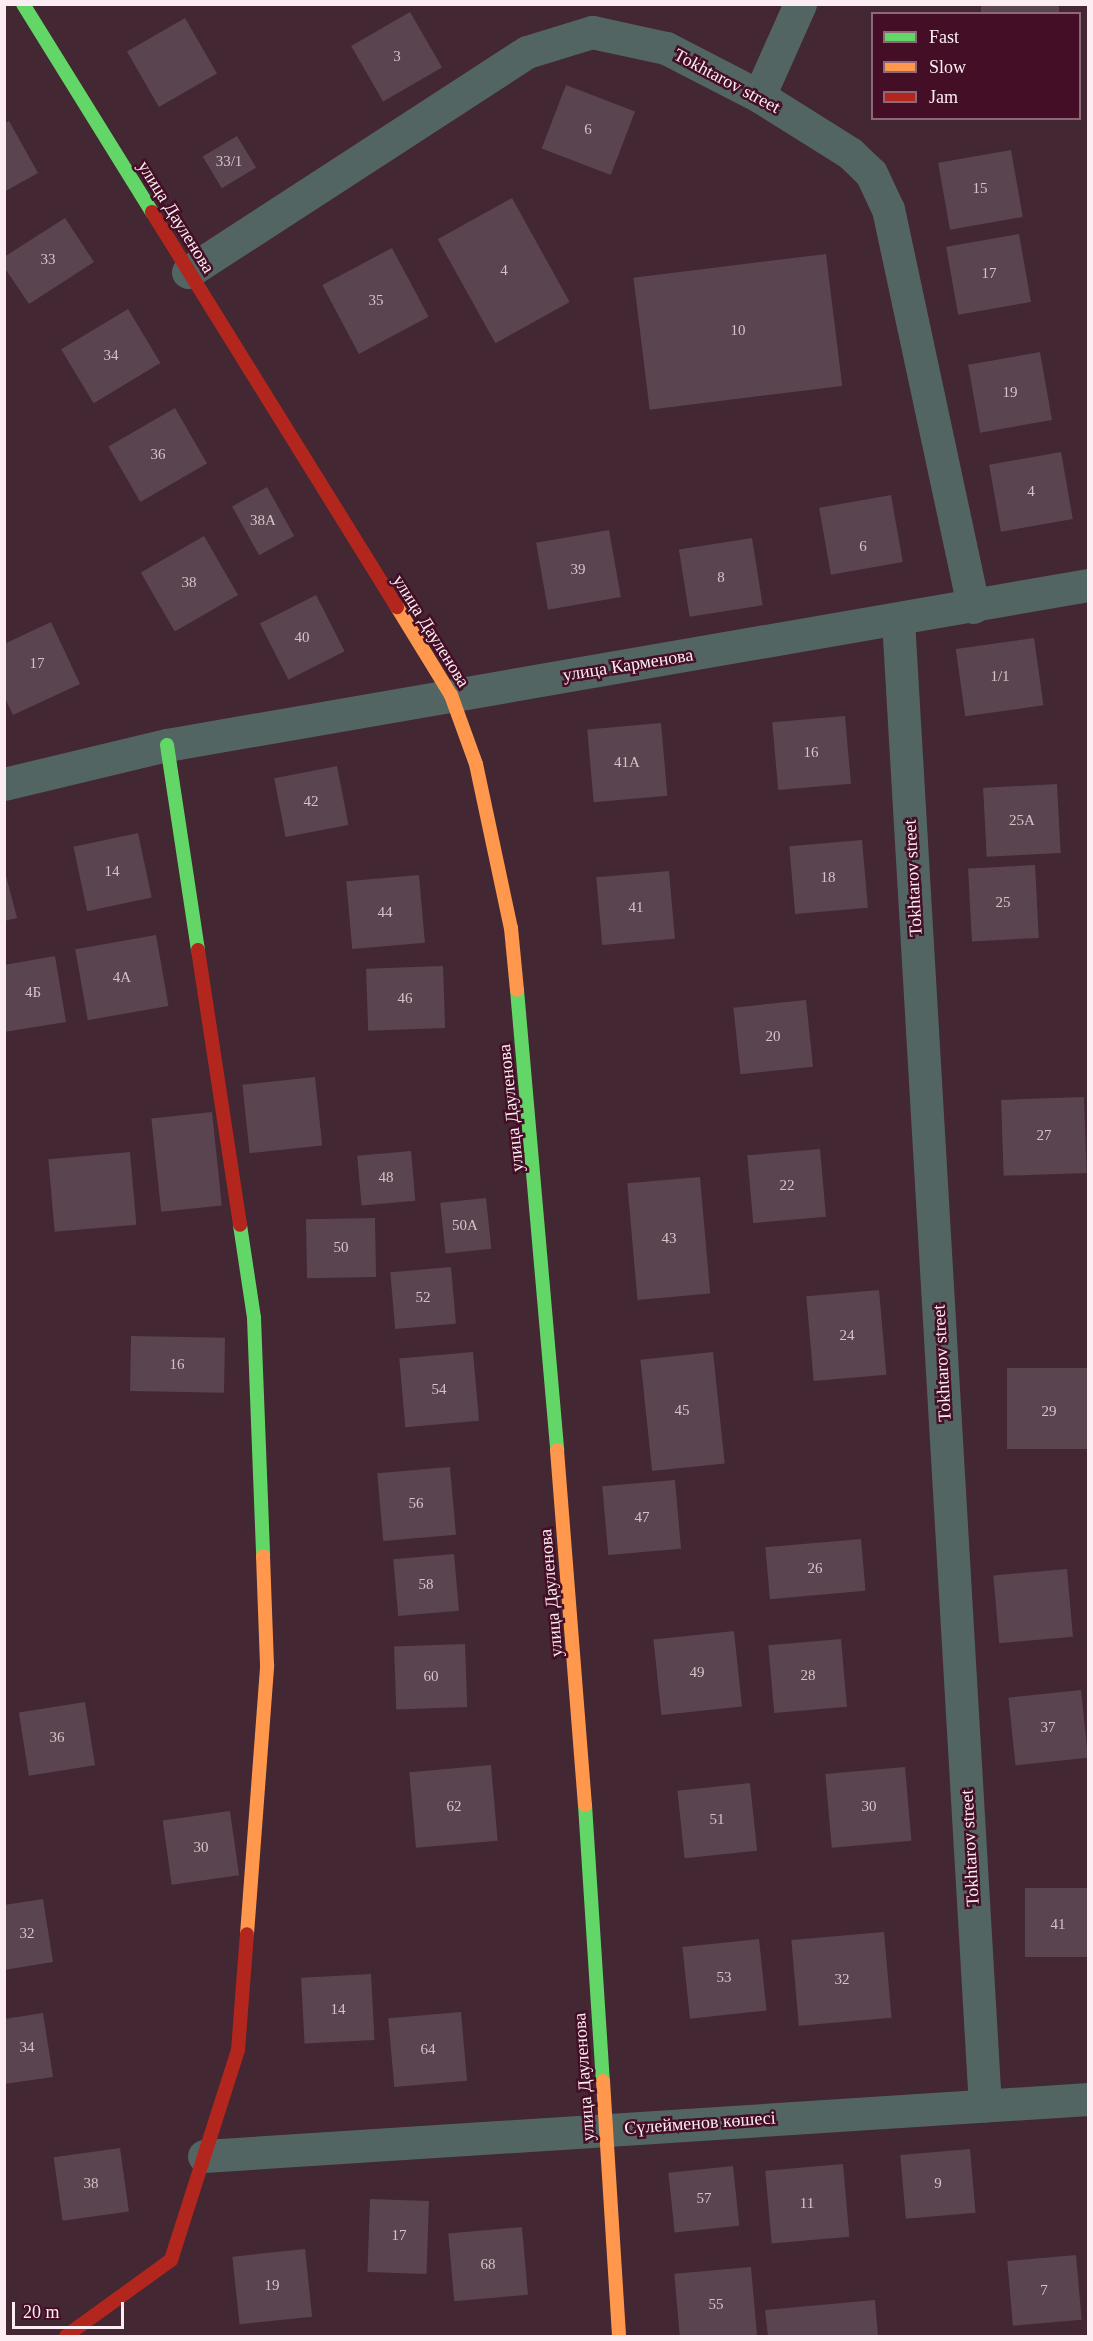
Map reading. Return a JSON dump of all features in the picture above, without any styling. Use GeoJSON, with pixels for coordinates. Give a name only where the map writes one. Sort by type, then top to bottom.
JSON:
{"type":"FeatureCollection","features":[{"type":"Feature","properties":{"kind":"street","name":"улица Дауленова"},"geometry":{"type":"LineString","coordinates":[[23,4],[451,694],[476,764],[511,928],[580,1729],[619,2337]]}},
{"type":"Feature","properties":{"kind":"street"},"geometry":{"type":"LineString","coordinates":[[759,96],[800,4]]}},
{"type":"Feature","properties":{"kind":"street","name":"Tokhtarov street"},"geometry":{"type":"LineString","coordinates":[[188,272],[527,52],[592,32],[666,48],[759,96],[850,153],[871,173],[888,209],[973,607]]}},
{"type":"Feature","properties":{"kind":"street","name":"улица Карменова"},"geometry":{"type":"LineString","coordinates":[[4,784],[167,745],[451,694],[973,607],[1089,585]]}},
{"type":"Feature","properties":{"kind":"street","name":"Tokhtarov street"},"geometry":{"type":"LineString","coordinates":[[898,620],[985,2105]]}},
{"type":"Feature","properties":{"kind":"street"},"geometry":{"type":"LineString","coordinates":[[66,2337],[171,2260],[238,2050],[267,1665],[254,1318],[167,745]]}},
{"type":"Feature","properties":{"kind":"street","name":"Сүлейменов көшесі"},"geometry":{"type":"LineString","coordinates":[[204,2156],[1089,2099]]}},
{"type":"Feature","properties":{"kind":"building"},"geometry":{"type":"Polygon","coordinates":[[[981,4],[1059,4],[1059,12],[981,12],[981,4]]]}},
{"type":"Feature","properties":{"kind":"building"},"geometry":{"type":"Polygon","coordinates":[[[410,12],[442,67],[383,101],[351,46],[410,12]]]}},
{"type":"Feature","properties":{"kind":"building"},"geometry":{"type":"Polygon","coordinates":[[[185,18],[217,73],[159,107],[127,52],[185,18]]]}},
{"type":"Feature","properties":{"kind":"building"},"geometry":{"type":"Polygon","coordinates":[[[566,85],[635,112],[611,175],[542,148],[566,85]]]}},
{"type":"Feature","properties":{"kind":"building"},"geometry":{"type":"Polygon","coordinates":[[[9,121],[38,173],[4,192],[4,124],[9,121]]]}},
{"type":"Feature","properties":{"kind":"building"},"geometry":{"type":"Polygon","coordinates":[[[237,136],[256,168],[222,188],[203,157],[237,136]]]}},
{"type":"Feature","properties":{"kind":"building"},"geometry":{"type":"Polygon","coordinates":[[[1011,150],[1023,217],[950,230],[938,163],[1011,150]]]}},
{"type":"Feature","properties":{"kind":"building"},"geometry":{"type":"Polygon","coordinates":[[[512,198],[570,302],[495,343],[438,239],[512,198]]]}},
{"type":"Feature","properties":{"kind":"building"},"geometry":{"type":"Polygon","coordinates":[[[65,218],[94,262],[29,304],[4,267],[4,257],[65,218]]]}},
{"type":"Feature","properties":{"kind":"building"},"geometry":{"type":"Polygon","coordinates":[[[1019,234],[1031,302],[958,315],[946,247],[1019,234]]]}},
{"type":"Feature","properties":{"kind":"building"},"geometry":{"type":"Polygon","coordinates":[[[392,248],[429,317],[359,354],[322,285],[392,248]]]}},
{"type":"Feature","properties":{"kind":"building"},"geometry":{"type":"Polygon","coordinates":[[[826,254],[842,386],[650,410],[633,278],[826,254]]]}},
{"type":"Feature","properties":{"kind":"building"},"geometry":{"type":"Polygon","coordinates":[[[128,309],[160,363],[94,403],[61,349],[128,309]]]}},
{"type":"Feature","properties":{"kind":"building"},"geometry":{"type":"Polygon","coordinates":[[[1040,352],[1052,420],[980,433],[968,365],[1040,352]]]}},
{"type":"Feature","properties":{"kind":"building"},"geometry":{"type":"Polygon","coordinates":[[[175,408],[207,463],[140,502],[108,446],[175,408]]]}},
{"type":"Feature","properties":{"kind":"building"},"geometry":{"type":"Polygon","coordinates":[[[1061,452],[1073,519],[1001,532],[989,465],[1061,452]]]}},
{"type":"Feature","properties":{"kind":"building"},"geometry":{"type":"Polygon","coordinates":[[[267,487],[294,536],[259,555],[232,506],[267,487]]]}},
{"type":"Feature","properties":{"kind":"building"},"geometry":{"type":"Polygon","coordinates":[[[891,495],[903,562],[831,575],[819,508],[891,495]]]}},
{"type":"Feature","properties":{"kind":"building"},"geometry":{"type":"Polygon","coordinates":[[[609,530],[621,597],[548,610],[536,543],[609,530]]]}},
{"type":"Feature","properties":{"kind":"building"},"geometry":{"type":"Polygon","coordinates":[[[204,536],[238,595],[175,631],[141,572],[204,536]]]}},
{"type":"Feature","properties":{"kind":"building"},"geometry":{"type":"Polygon","coordinates":[[[752,538],[763,605],[690,617],[679,550],[752,538]]]}},
{"type":"Feature","properties":{"kind":"building"},"geometry":{"type":"Polygon","coordinates":[[[316,595],[345,651],[288,680],[260,624],[316,595]]]}},
{"type":"Feature","properties":{"kind":"building"},"geometry":{"type":"Polygon","coordinates":[[[51,622],[80,684],[13,715],[4,696],[4,644],[51,622]]]}},
{"type":"Feature","properties":{"kind":"building"},"geometry":{"type":"Polygon","coordinates":[[[1034,638],[1043,705],[965,716],[956,649],[1034,638]]]}},
{"type":"Feature","properties":{"kind":"building"},"geometry":{"type":"Polygon","coordinates":[[[845,716],[851,784],[778,790],[772,722],[845,716]]]}},
{"type":"Feature","properties":{"kind":"building"},"geometry":{"type":"Polygon","coordinates":[[[661,723],[667,796],[594,802],[587,729],[661,723]]]}},
{"type":"Feature","properties":{"kind":"building"},"geometry":{"type":"Polygon","coordinates":[[[337,766],[348,825],[286,837],[274,778],[337,766]]]}},
{"type":"Feature","properties":{"kind":"building"},"geometry":{"type":"Polygon","coordinates":[[[1057,784],[1061,853],[987,857],[983,788],[1057,784]]]}},
{"type":"Feature","properties":{"kind":"building"},"geometry":{"type":"Polygon","coordinates":[[[138,833],[152,898],[87,911],[73,847],[138,833]]]}},
{"type":"Feature","properties":{"kind":"building"},"geometry":{"type":"Polygon","coordinates":[[[862,840],[868,908],[795,914],[789,846],[862,840]]]}},
{"type":"Feature","properties":{"kind":"building"},"geometry":{"type":"Polygon","coordinates":[[[1035,865],[1039,938],[972,941],[968,869],[1035,865]]]}},
{"type":"Feature","properties":{"kind":"building"},"geometry":{"type":"Polygon","coordinates":[[[4,868],[17,918],[4,921],[4,868]]]}},
{"type":"Feature","properties":{"kind":"building"},"geometry":{"type":"Polygon","coordinates":[[[669,871],[675,939],[602,945],[596,877],[669,871]]]}},
{"type":"Feature","properties":{"kind":"building"},"geometry":{"type":"Polygon","coordinates":[[[419,875],[425,943],[352,949],[346,881],[419,875]]]}},
{"type":"Feature","properties":{"kind":"building"},"geometry":{"type":"Polygon","coordinates":[[[156,935],[169,1006],[88,1020],[75,949],[156,935]]]}},
{"type":"Feature","properties":{"kind":"building"},"geometry":{"type":"Polygon","coordinates":[[[55,956],[66,1022],[4,1032],[4,965],[55,956]]]}},
{"type":"Feature","properties":{"kind":"building"},"geometry":{"type":"Polygon","coordinates":[[[443,966],[445,1028],[368,1031],[366,969],[443,966]]]}},
{"type":"Feature","properties":{"kind":"building"},"geometry":{"type":"Polygon","coordinates":[[[806,1000],[813,1067],[740,1074],[733,1008],[806,1000]]]}},
{"type":"Feature","properties":{"kind":"building"},"geometry":{"type":"Polygon","coordinates":[[[315,1077],[322,1146],[250,1153],[242,1085],[315,1077]]]}},
{"type":"Feature","properties":{"kind":"building"},"geometry":{"type":"Polygon","coordinates":[[[1084,1097],[1087,1173],[1004,1176],[1001,1100],[1084,1097]]]}},
{"type":"Feature","properties":{"kind":"building"},"geometry":{"type":"Polygon","coordinates":[[[212,1112],[222,1205],[161,1212],[151,1118],[212,1112]]]}},
{"type":"Feature","properties":{"kind":"building"},"geometry":{"type":"Polygon","coordinates":[[[820,1149],[826,1217],[753,1223],[747,1155],[820,1149]]]}},
{"type":"Feature","properties":{"kind":"building"},"geometry":{"type":"Polygon","coordinates":[[[411,1151],[415,1201],[362,1206],[357,1156],[411,1151]]]}},
{"type":"Feature","properties":{"kind":"building"},"geometry":{"type":"Polygon","coordinates":[[[130,1152],[136,1225],[55,1232],[48,1159],[130,1152]]]}},
{"type":"Feature","properties":{"kind":"building"},"geometry":{"type":"Polygon","coordinates":[[[700,1177],[710,1294],[637,1300],[627,1183],[700,1177]]]}},
{"type":"Feature","properties":{"kind":"building"},"geometry":{"type":"Polygon","coordinates":[[[486,1198],[491,1249],[446,1254],[440,1203],[486,1198]]]}},
{"type":"Feature","properties":{"kind":"building"},"geometry":{"type":"Polygon","coordinates":[[[375,1218],[376,1277],[307,1278],[306,1219],[375,1218]]]}},
{"type":"Feature","properties":{"kind":"building"},"geometry":{"type":"Polygon","coordinates":[[[451,1267],[456,1324],[395,1329],[390,1272],[451,1267]]]}},
{"type":"Feature","properties":{"kind":"building"},"geometry":{"type":"Polygon","coordinates":[[[879,1290],[886,1375],[814,1381],[806,1296],[879,1290]]]}},
{"type":"Feature","properties":{"kind":"building"},"geometry":{"type":"Polygon","coordinates":[[[131,1336],[225,1338],[224,1393],[130,1391],[131,1336]]]}},
{"type":"Feature","properties":{"kind":"building"},"geometry":{"type":"Polygon","coordinates":[[[473,1352],[479,1421],[405,1427],[399,1358],[473,1352]]]}},
{"type":"Feature","properties":{"kind":"building"},"geometry":{"type":"Polygon","coordinates":[[[713,1352],[725,1463],[652,1471],[640,1360],[713,1352]]]}},
{"type":"Feature","properties":{"kind":"building"},"geometry":{"type":"Polygon","coordinates":[[[1007,1368],[1088,1368],[1088,1449],[1007,1449],[1007,1368]]]}},
{"type":"Feature","properties":{"kind":"building"},"geometry":{"type":"Polygon","coordinates":[[[450,1467],[456,1535],[383,1541],[377,1473],[450,1467]]]}},
{"type":"Feature","properties":{"kind":"building"},"geometry":{"type":"Polygon","coordinates":[[[675,1480],[681,1549],[608,1555],[602,1486],[675,1480]]]}},
{"type":"Feature","properties":{"kind":"building"},"geometry":{"type":"Polygon","coordinates":[[[861,1539],[866,1591],[770,1599],[765,1547],[861,1539]]]}},
{"type":"Feature","properties":{"kind":"building"},"geometry":{"type":"Polygon","coordinates":[[[454,1554],[459,1611],[398,1616],[393,1559],[454,1554]]]}},
{"type":"Feature","properties":{"kind":"building"},"geometry":{"type":"Polygon","coordinates":[[[1067,1569],[1073,1637],[999,1643],[993,1575],[1067,1569]]]}},
{"type":"Feature","properties":{"kind":"building"},"geometry":{"type":"Polygon","coordinates":[[[734,1631],[742,1707],[661,1715],[653,1639],[734,1631]]]}},
{"type":"Feature","properties":{"kind":"building"},"geometry":{"type":"Polygon","coordinates":[[[841,1639],[847,1707],[774,1713],[768,1645],[841,1639]]]}},
{"type":"Feature","properties":{"kind":"building"},"geometry":{"type":"Polygon","coordinates":[[[465,1644],[467,1707],[396,1709],[394,1646],[465,1644]]]}},
{"type":"Feature","properties":{"kind":"building"},"geometry":{"type":"Polygon","coordinates":[[[1081,1690],[1088,1758],[1016,1765],[1008,1698],[1081,1690]]]}},
{"type":"Feature","properties":{"kind":"building"},"geometry":{"type":"Polygon","coordinates":[[[85,1702],[95,1765],[29,1776],[19,1712],[85,1702]]]}},
{"type":"Feature","properties":{"kind":"building"},"geometry":{"type":"Polygon","coordinates":[[[491,1765],[498,1841],[416,1848],[409,1772],[491,1765]]]}},
{"type":"Feature","properties":{"kind":"building"},"geometry":{"type":"Polygon","coordinates":[[[905,1767],[911,1841],[832,1848],[825,1774],[905,1767]]]}},
{"type":"Feature","properties":{"kind":"building"},"geometry":{"type":"Polygon","coordinates":[[[750,1783],[757,1851],[685,1858],[677,1791],[750,1783]]]}},
{"type":"Feature","properties":{"kind":"building"},"geometry":{"type":"Polygon","coordinates":[[[230,1811],[239,1875],[172,1885],[163,1820],[230,1811]]]}},
{"type":"Feature","properties":{"kind":"building"},"geometry":{"type":"Polygon","coordinates":[[[1025,1888],[1088,1888],[1088,1957],[1025,1957],[1025,1888]]]}},
{"type":"Feature","properties":{"kind":"building"},"geometry":{"type":"Polygon","coordinates":[[[43,1899],[53,1962],[4,1970],[4,1905],[43,1899]]]}},
{"type":"Feature","properties":{"kind":"building"},"geometry":{"type":"Polygon","coordinates":[[[884,1932],[891,2018],[799,2026],[791,1940],[884,1932]]]}},
{"type":"Feature","properties":{"kind":"building"},"geometry":{"type":"Polygon","coordinates":[[[759,1939],[767,2011],[690,2019],[682,1947],[759,1939]]]}},
{"type":"Feature","properties":{"kind":"building"},"geometry":{"type":"Polygon","coordinates":[[[371,1974],[374,2040],[305,2044],[301,1978],[371,1974]]]}},
{"type":"Feature","properties":{"kind":"building"},"geometry":{"type":"Polygon","coordinates":[[[461,2012],[467,2081],[394,2087],[388,2018],[461,2012]]]}},
{"type":"Feature","properties":{"kind":"building"},"geometry":{"type":"Polygon","coordinates":[[[43,2013],[53,2077],[4,2084],[4,2019],[43,2013]]]}},
{"type":"Feature","properties":{"kind":"building"},"geometry":{"type":"Polygon","coordinates":[[[120,2148],[129,2211],[63,2221],[54,2157],[120,2148]]]}},
{"type":"Feature","properties":{"kind":"building"},"geometry":{"type":"Polygon","coordinates":[[[970,2149],[976,2213],[906,2219],[900,2155],[970,2149]]]}},
{"type":"Feature","properties":{"kind":"building"},"geometry":{"type":"Polygon","coordinates":[[[843,2164],[849,2237],[772,2244],[765,2171],[843,2164]]]}},
{"type":"Feature","properties":{"kind":"building"},"geometry":{"type":"Polygon","coordinates":[[[733,2166],[739,2226],[675,2232],[668,2173],[733,2166]]]}},
{"type":"Feature","properties":{"kind":"building"},"geometry":{"type":"Polygon","coordinates":[[[370,2199],[429,2201],[426,2274],[367,2272],[370,2199]]]}},
{"type":"Feature","properties":{"kind":"building"},"geometry":{"type":"Polygon","coordinates":[[[522,2227],[528,2295],[454,2301],[448,2233],[522,2227]]]}},
{"type":"Feature","properties":{"kind":"building"},"geometry":{"type":"Polygon","coordinates":[[[305,2249],[312,2317],[240,2324],[232,2257],[305,2249]]]}},
{"type":"Feature","properties":{"kind":"building"},"geometry":{"type":"Polygon","coordinates":[[[1076,2255],[1082,2320],[1013,2326],[1007,2261],[1076,2255]]]}},
{"type":"Feature","properties":{"kind":"building"},"geometry":{"type":"Polygon","coordinates":[[[751,2267],[757,2336],[680,2336],[674,2274],[751,2267]]]}},
{"type":"Feature","properties":{"kind":"building"},"geometry":{"type":"Polygon","coordinates":[[[875,2300],[878,2336],[768,2336],[765,2310],[875,2300]]]}},
{"type":"Feature","properties":{"kind":"traffic: fast"},"geometry":{"type":"LineString","coordinates":[[23,4],[152,212]]}},
{"type":"Feature","properties":{"kind":"traffic: fast"},"geometry":{"type":"LineString","coordinates":[[167,745],[198,950]]}},
{"type":"Feature","properties":{"kind":"traffic: fast"},"geometry":{"type":"LineString","coordinates":[[517,990],[557,1450]]}},
{"type":"Feature","properties":{"kind":"traffic: fast"},"geometry":{"type":"LineString","coordinates":[[240,1225],[254,1318],[263,1556]]}},
{"type":"Feature","properties":{"kind":"traffic: fast"},"geometry":{"type":"LineString","coordinates":[[585,1805],[603,2081]]}},
{"type":"Feature","properties":{"kind":"traffic: slow"},"geometry":{"type":"LineString","coordinates":[[397,607],[451,695],[476,764],[511,928],[517,990]]}},
{"type":"Feature","properties":{"kind":"traffic: slow"},"geometry":{"type":"LineString","coordinates":[[557,1450],[585,1805]]}},
{"type":"Feature","properties":{"kind":"traffic: slow"},"geometry":{"type":"LineString","coordinates":[[247,1934],[267,1665],[263,1556]]}},
{"type":"Feature","properties":{"kind":"traffic: slow"},"geometry":{"type":"LineString","coordinates":[[603,2081],[619,2336]]}},
{"type":"Feature","properties":{"kind":"traffic: jam"},"geometry":{"type":"LineString","coordinates":[[152,212],[397,607]]}},
{"type":"Feature","properties":{"kind":"traffic: jam"},"geometry":{"type":"LineString","coordinates":[[198,950],[240,1225]]}},
{"type":"Feature","properties":{"kind":"traffic: jam"},"geometry":{"type":"LineString","coordinates":[[66,2336],[171,2260],[238,2050],[247,1934]]}}]}
